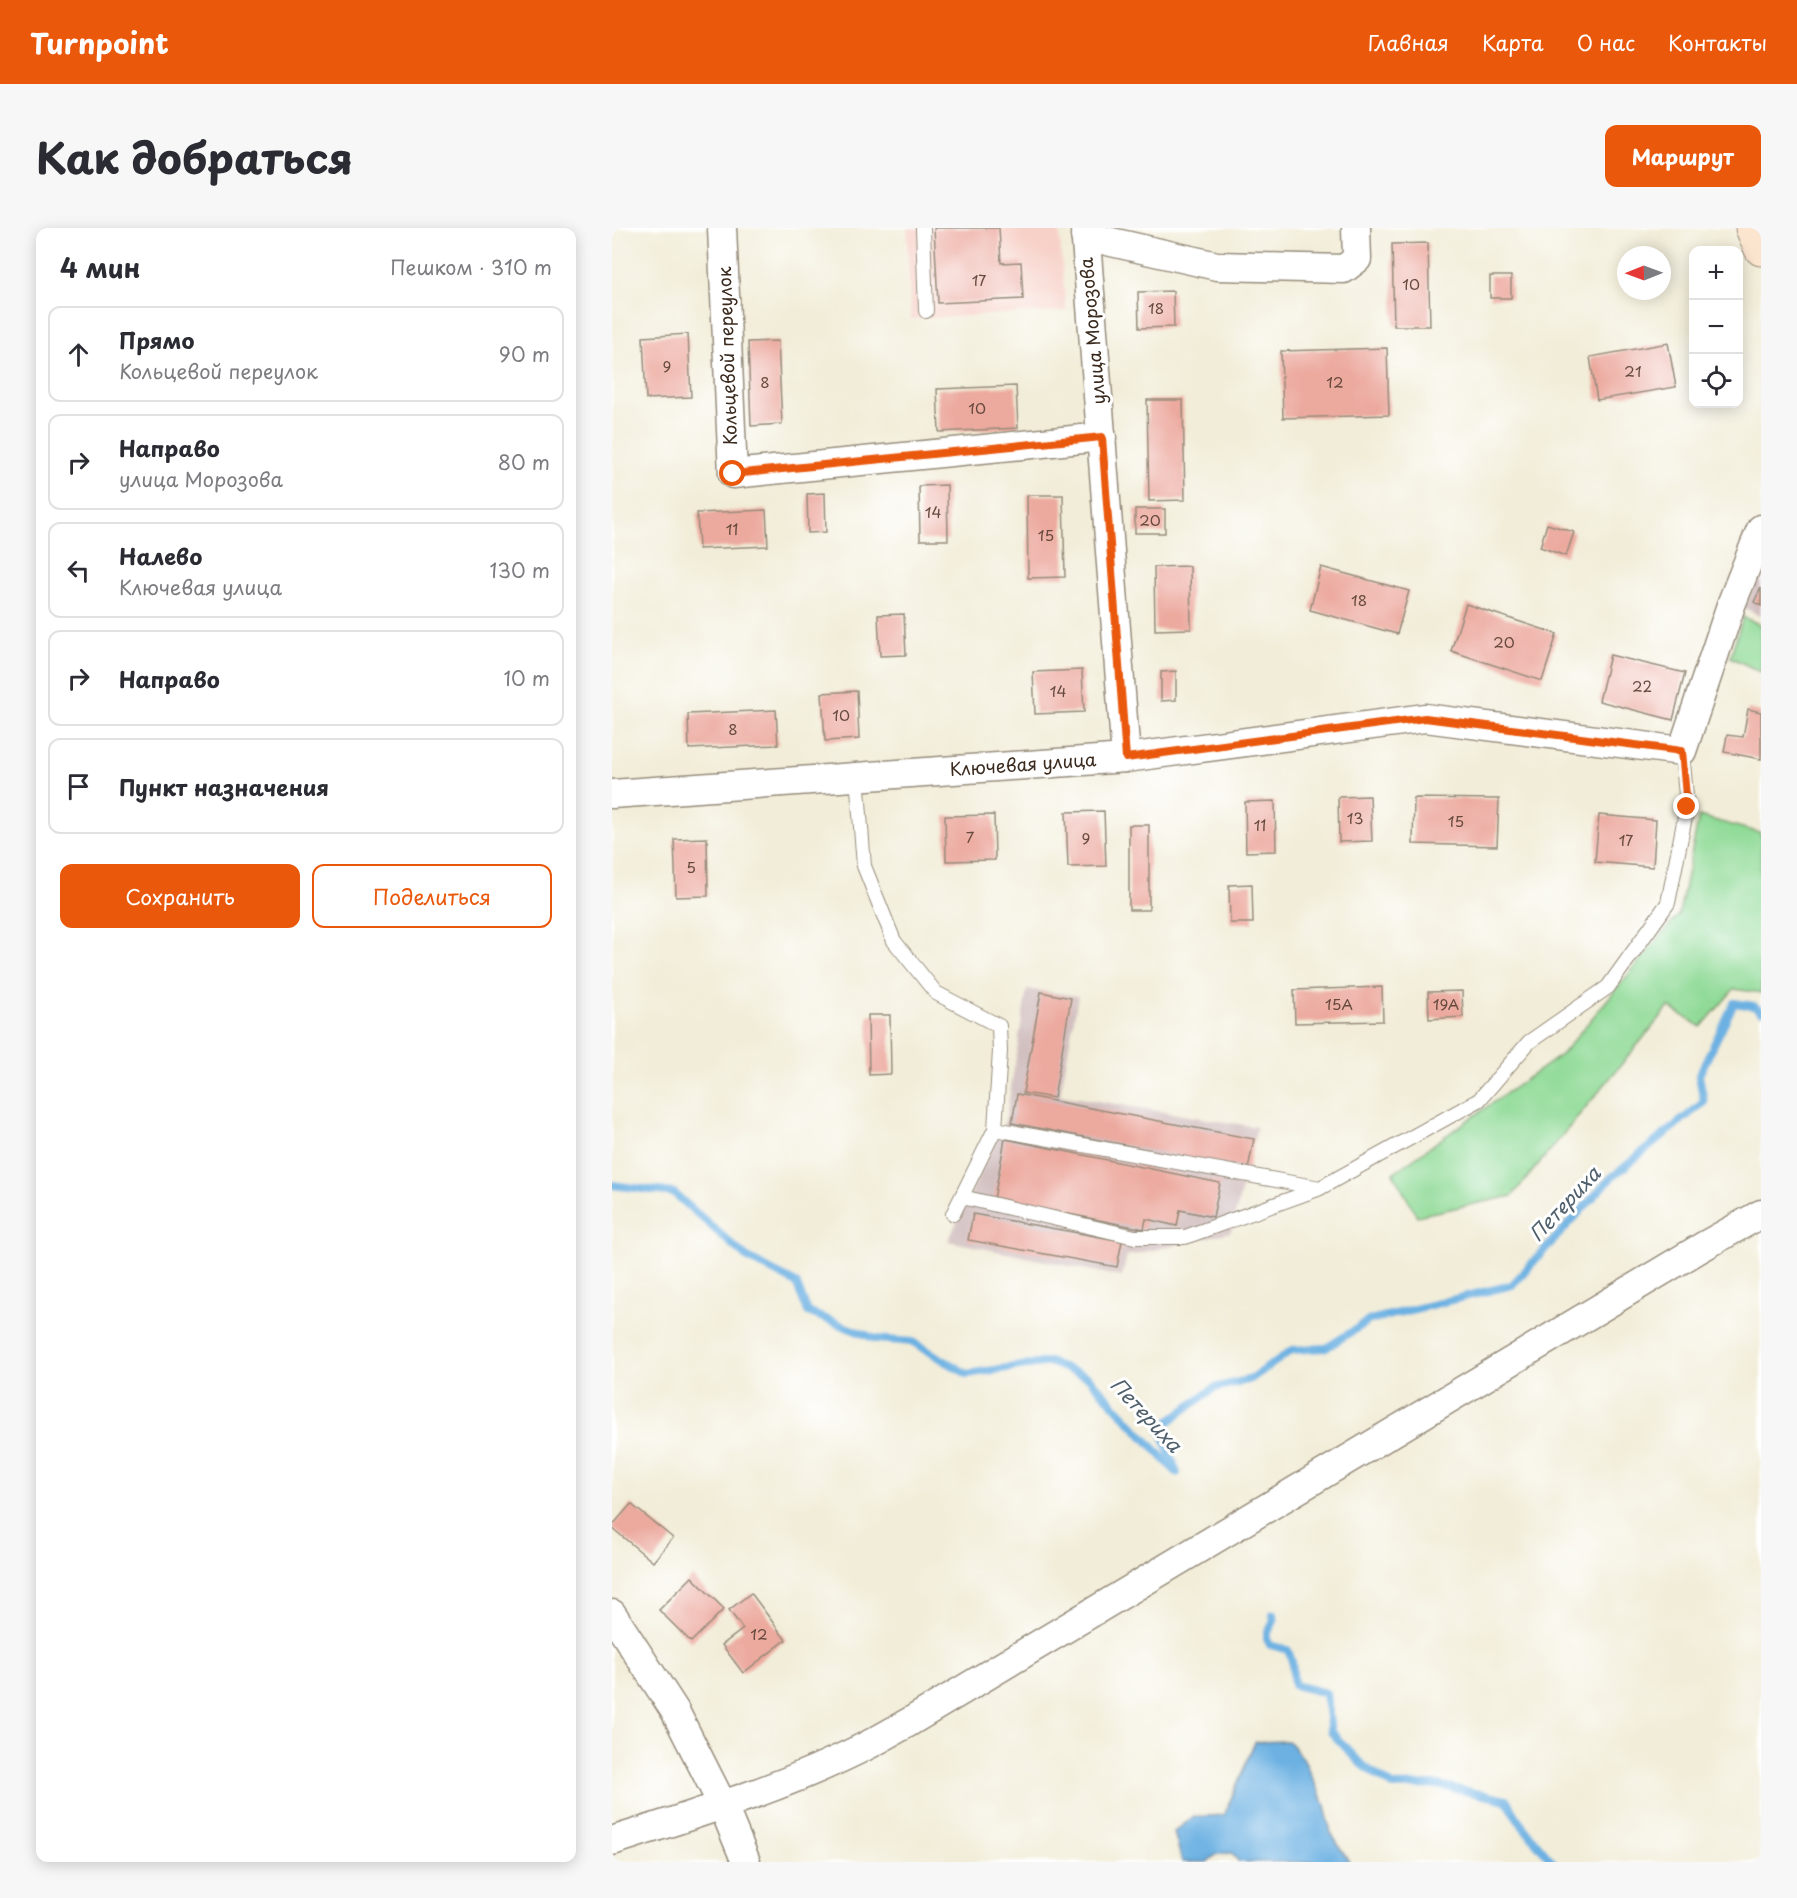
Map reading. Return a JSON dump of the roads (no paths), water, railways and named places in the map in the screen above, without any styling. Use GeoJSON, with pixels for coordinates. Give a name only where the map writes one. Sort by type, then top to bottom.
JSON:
{"type":"FeatureCollection","features":[{"type":"Feature","properties":{"kind":"street","name":"Кольцевой переулок"},"geometry":{"type":"LineString","coordinates":[[722,228],[733,474],[1102,437]]}},
{"type":"Feature","properties":{"kind":"street"},"geometry":{"type":"LineString","coordinates":[[1085,232],[1217,266],[1344,269],[1357,259],[1356,228]]}},
{"type":"Feature","properties":{"kind":"street"},"geometry":{"type":"LineString","coordinates":[[1752,228],[1761,249]]}},
{"type":"Feature","properties":{"kind":"street","name":"улица Морозова"},"geometry":{"type":"LineString","coordinates":[[1085,232],[1126,758]]}},
{"type":"Feature","properties":{"kind":"street"},"geometry":{"type":"LineString","coordinates":[[1682,751],[1731,605],[1758,546]]}},
{"type":"Feature","properties":{"kind":"street","name":"Ключевая улица"},"geometry":{"type":"LineString","coordinates":[[612,794],[1126,758],[1425,718],[1682,751]]}},
{"type":"Feature","properties":{"kind":"street"},"geometry":{"type":"LineString","coordinates":[[612,1841],[723,1806],[819,1768],[862,1748],[911,1721],[1692,1253],[1761,1214]]}},
{"type":"Feature","properties":{"kind":"street"},"geometry":{"type":"LineString","coordinates":[[612,1614],[675,1711],[723,1806],[746,1862]]}},
{"type":"Feature","properties":{"kind":"lane"},"geometry":{"type":"LineString","coordinates":[[923,228],[926,311]]}},
{"type":"Feature","properties":{"kind":"lane"},"geometry":{"type":"LineString","coordinates":[[962,1197],[1135,1237],[1185,1237],[1320,1188],[1479,1100],[1529,1042],[1608,987],[1668,903],[1687,807],[1682,751]]}},
{"type":"Feature","properties":{"kind":"lane"},"geometry":{"type":"LineString","coordinates":[[857,776],[864,866],[894,941],[936,993],[999,1026],[1000,1051],[995,1129],[953,1214]]}},
{"type":"Feature","properties":{"kind":"lane"},"geometry":{"type":"LineString","coordinates":[[995,1129],[1320,1188]]}},
{"type":"Feature","properties":{"kind":"water"},"geometry":{"type":"Polygon","coordinates":[[[1288,1741],[1303,1758],[1325,1805],[1331,1833],[1349,1862],[1239,1862],[1232,1853],[1217,1854],[1207,1862],[1182,1862],[1174,1832],[1193,1817],[1224,1815],[1255,1742],[1288,1741]]]}},
{"type":"Feature","properties":{"kind":"waterway","name":"Петериха"},"geometry":{"type":"LineString","coordinates":[[612,1185],[674,1193],[746,1257],[796,1283],[808,1312],[876,1339],[913,1342],[967,1374],[1049,1362],[1088,1377],[1177,1473],[1160,1428],[1214,1388],[1251,1379],[1292,1350],[1326,1348],[1370,1320],[1512,1285],[1611,1178],[1704,1102],[1699,1075],[1734,1003],[1754,1006],[1761,1011]]}},
{"type":"Feature","properties":{"kind":"waterway"},"geometry":{"type":"LineString","coordinates":[[1273,1614],[1273,1624],[1267,1633],[1270,1645],[1288,1650],[1292,1661],[1294,1685],[1326,1693],[1331,1732],[1362,1765],[1393,1786],[1438,1785],[1506,1800],[1524,1828],[1553,1862]]}}]}
